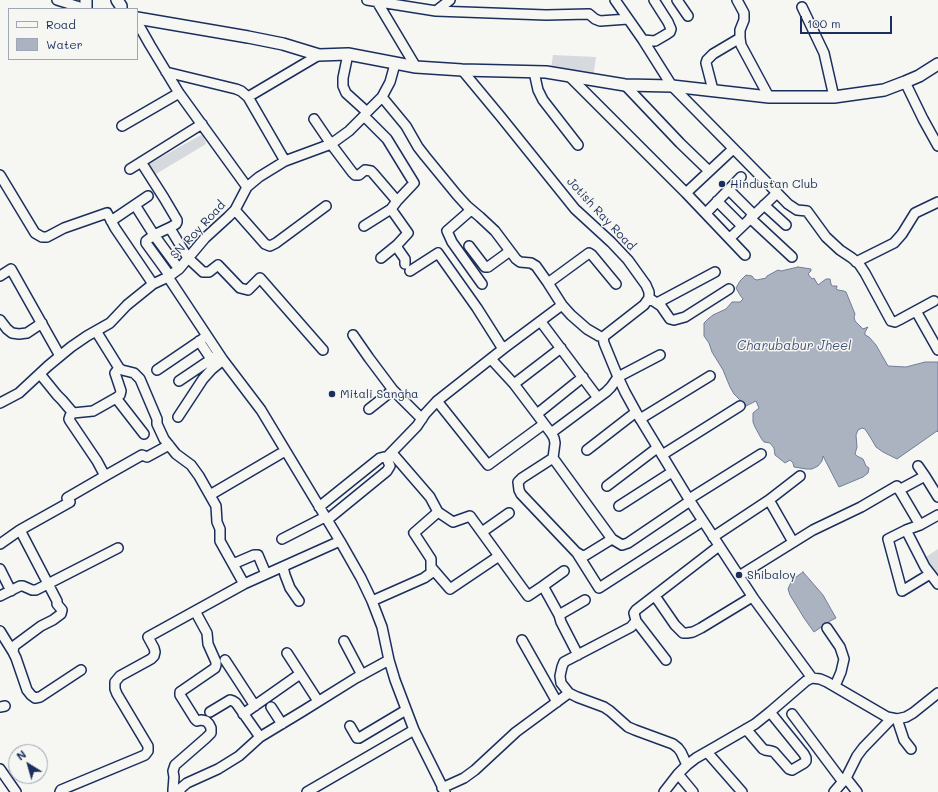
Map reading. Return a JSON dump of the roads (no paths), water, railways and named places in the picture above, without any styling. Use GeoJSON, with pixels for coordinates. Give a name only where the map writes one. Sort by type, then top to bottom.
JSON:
{"type":"FeatureCollection","features":[{"type":"Feature","properties":{"kind":"main road"},"geometry":{"type":"LineString","coordinates":[[138,18],[282,44],[319,55],[348,54],[416,67],[462,70],[546,72],[625,85],[672,86],[769,97],[834,97],[884,90],[919,76],[938,64]]}},
{"type":"Feature","properties":{"kind":"street"},"geometry":{"type":"LineString","coordinates":[[57,0],[85,4]]}},
{"type":"Feature","properties":{"kind":"street"},"geometry":{"type":"LineString","coordinates":[[367,0],[436,11],[546,15],[589,14],[600,21],[628,19]]}},
{"type":"Feature","properties":{"kind":"street"},"geometry":{"type":"LineString","coordinates":[[436,11],[450,0]]}},
{"type":"Feature","properties":{"kind":"street"},"geometry":{"type":"LineString","coordinates":[[615,0],[643,40],[672,86],[777,193],[797,210],[808,211],[826,237],[856,262],[865,272],[891,321],[895,322],[934,301]]}},
{"type":"Feature","properties":{"kind":"street"},"geometry":{"type":"LineString","coordinates":[[643,40],[655,41],[670,32],[671,29],[654,0]]}},
{"type":"Feature","properties":{"kind":"street"},"geometry":{"type":"LineString","coordinates":[[677,0],[688,16]]}},
{"type":"Feature","properties":{"kind":"street"},"geometry":{"type":"LineString","coordinates":[[737,0],[744,13],[744,20],[740,30],[741,45],[769,97]]}},
{"type":"Feature","properties":{"kind":"street"},"geometry":{"type":"LineString","coordinates":[[376,1],[416,67]]}},
{"type":"Feature","properties":{"kind":"street"},"geometry":{"type":"LineString","coordinates":[[802,8],[824,53],[834,97]]}},
{"type":"Feature","properties":{"kind":"street"},"geometry":{"type":"LineString","coordinates":[[138,24],[179,93],[247,187]]}},
{"type":"Feature","properties":{"kind":"street"},"geometry":{"type":"LineString","coordinates":[[713,90],[706,63],[707,60],[713,54],[740,38]]}},
{"type":"Feature","properties":{"kind":"street"},"geometry":{"type":"LineString","coordinates":[[348,54],[343,78],[343,86],[346,93],[387,139],[414,183],[394,205],[364,226]]}},
{"type":"Feature","properties":{"kind":"street"},"geometry":{"type":"LineString","coordinates":[[248,97],[319,55]]}},
{"type":"Feature","properties":{"kind":"street","name":"SN Roy Road"},"geometry":{"type":"LineString","coordinates":[[0,403],[19,393],[60,356],[87,336],[110,323],[127,305],[153,284],[179,269],[205,238],[235,210],[247,187],[259,177],[285,162],[331,144],[349,131],[382,97],[390,82],[395,64]]}},
{"type":"Feature","properties":{"kind":"street","name":"Jotish Ray Road"},"geometry":{"type":"LineString","coordinates":[[462,70],[501,116],[575,209],[628,260],[646,285],[653,301]]}},
{"type":"Feature","properties":{"kind":"street"},"geometry":{"type":"LineString","coordinates":[[166,72],[236,88],[241,91],[248,97],[285,162]]}},
{"type":"Feature","properties":{"kind":"street"},"geometry":{"type":"LineString","coordinates":[[534,72],[540,95],[543,100],[578,145]]}},
{"type":"Feature","properties":{"kind":"street"},"geometry":{"type":"LineString","coordinates":[[568,75],[706,213],[745,255]]}},
{"type":"Feature","properties":{"kind":"street"},"geometry":{"type":"LineString","coordinates":[[905,82],[938,146]]}},
{"type":"Feature","properties":{"kind":"street"},"geometry":{"type":"LineString","coordinates":[[625,85],[709,171]]}},
{"type":"Feature","properties":{"kind":"street"},"geometry":{"type":"LineString","coordinates":[[122,126],[179,93]]}},
{"type":"Feature","properties":{"kind":"street"},"geometry":{"type":"LineString","coordinates":[[382,97],[406,126],[418,147],[457,195],[471,210],[495,231],[516,259],[520,262],[531,263],[536,266],[562,305],[571,315],[587,329],[603,337]]}},
{"type":"Feature","properties":{"kind":"street"},"geometry":{"type":"LineString","coordinates":[[314,119],[352,172],[359,175],[365,170],[373,173],[394,205],[408,233],[397,245],[381,258]]}},
{"type":"Feature","properties":{"kind":"street"},"geometry":{"type":"LineString","coordinates":[[130,169],[202,124]]}},
{"type":"Feature","properties":{"kind":"street"},"geometry":{"type":"LineString","coordinates":[[686,193],[733,149]]}},
{"type":"Feature","properties":{"kind":"street"},"geometry":{"type":"LineString","coordinates":[[141,162],[178,222],[172,227],[154,235],[148,239],[146,243],[169,276],[203,339],[260,410],[361,578],[382,627],[389,660],[406,710],[443,790],[475,770],[516,732],[569,693]]}},
{"type":"Feature","properties":{"kind":"street"},"geometry":{"type":"LineString","coordinates":[[0,175],[35,233],[42,237],[107,212],[111,221],[153,284]]}},
{"type":"Feature","properties":{"kind":"street"},"geometry":{"type":"LineString","coordinates":[[706,213],[741,178]]}},
{"type":"Feature","properties":{"kind":"street"},"geometry":{"type":"LineString","coordinates":[[729,190],[792,257]]}},
{"type":"Feature","properties":{"kind":"street"},"geometry":{"type":"LineString","coordinates":[[730,238],[777,193]]}},
{"type":"Feature","properties":{"kind":"street"},"geometry":{"type":"LineString","coordinates":[[111,221],[148,196]]}},
{"type":"Feature","properties":{"kind":"street"},"geometry":{"type":"LineString","coordinates":[[718,201],[742,226]]}},
{"type":"Feature","properties":{"kind":"street"},"geometry":{"type":"LineString","coordinates":[[856,262],[894,243],[902,234],[915,214],[938,202]]}},
{"type":"Feature","properties":{"kind":"street"},"geometry":{"type":"LineString","coordinates":[[135,205],[154,235],[179,269]]}},
{"type":"Feature","properties":{"kind":"street"},"geometry":{"type":"LineString","coordinates":[[764,205],[786,224]]}},
{"type":"Feature","properties":{"kind":"street"},"geometry":{"type":"LineString","coordinates":[[235,210],[265,244],[270,246],[326,206]]}},
{"type":"Feature","properties":{"kind":"street"},"geometry":{"type":"LineString","coordinates":[[471,210],[447,231],[452,242],[482,284]]}},
{"type":"Feature","properties":{"kind":"street"},"geometry":{"type":"LineString","coordinates":[[172,227],[172,232],[188,258],[202,272],[209,272],[218,265],[240,288],[248,290],[260,278],[323,350]]}},
{"type":"Feature","properties":{"kind":"street"},"geometry":{"type":"LineString","coordinates":[[397,245],[408,267],[438,252],[452,242]]}},
{"type":"Feature","properties":{"kind":"street"},"geometry":{"type":"LineString","coordinates":[[470,246],[485,267],[488,267],[510,251]]}},
{"type":"Feature","properties":{"kind":"street"},"geometry":{"type":"LineString","coordinates":[[438,252],[477,308],[503,349]]}},
{"type":"Feature","properties":{"kind":"street"},"geometry":{"type":"LineString","coordinates":[[548,283],[590,253],[616,284]]}},
{"type":"Feature","properties":{"kind":"street"},"geometry":{"type":"LineString","coordinates":[[0,276],[11,269],[60,356]]}},
{"type":"Feature","properties":{"kind":"street"},"geometry":{"type":"LineString","coordinates":[[603,337],[644,305],[715,272]]}},
{"type":"Feature","properties":{"kind":"street"},"geometry":{"type":"LineString","coordinates":[[653,301],[661,306],[670,319],[674,320],[685,317],[729,289]]}},
{"type":"Feature","properties":{"kind":"street"},"geometry":{"type":"LineString","coordinates":[[319,507],[380,458],[389,456],[437,402],[503,349],[562,305]]}},
{"type":"Feature","properties":{"kind":"street"},"geometry":{"type":"LineString","coordinates":[[916,311],[938,350]]}},
{"type":"Feature","properties":{"kind":"street"},"geometry":{"type":"LineString","coordinates":[[0,320],[12,333],[19,334],[27,333],[42,323]]}},
{"type":"Feature","properties":{"kind":"street"},"geometry":{"type":"LineString","coordinates":[[540,322],[598,398]]}},
{"type":"Feature","properties":{"kind":"street"},"geometry":{"type":"LineString","coordinates":[[96,331],[119,368],[134,373],[140,379],[162,435],[176,454],[191,466],[199,476],[216,506],[217,522],[220,529],[220,541],[244,584]]}},
{"type":"Feature","properties":{"kind":"street"},"geometry":{"type":"LineString","coordinates":[[353,335],[393,390],[422,419]]}},
{"type":"Feature","properties":{"kind":"street"},"geometry":{"type":"LineString","coordinates":[[603,337],[604,343],[625,392],[659,452],[752,597],[812,678]]}},
{"type":"Feature","properties":{"kind":"street"},"geometry":{"type":"LineString","coordinates":[[157,370],[203,339]]}},
{"type":"Feature","properties":{"kind":"street"},"geometry":{"type":"LineString","coordinates":[[514,384],[561,348]]}},
{"type":"Feature","properties":{"kind":"street"},"geometry":{"type":"LineString","coordinates":[[551,433],[598,398],[611,387],[618,377],[660,355]]}},
{"type":"Feature","properties":{"kind":"street"},"geometry":{"type":"LineString","coordinates":[[179,381],[218,357]]}},
{"type":"Feature","properties":{"kind":"street"},"geometry":{"type":"LineString","coordinates":[[178,417],[203,379],[212,369],[218,357]]}},
{"type":"Feature","properties":{"kind":"street"},"geometry":{"type":"LineString","coordinates":[[491,359],[514,384],[551,433],[555,443],[553,458],[612,539],[622,545],[628,543],[690,500],[761,454]]}},
{"type":"Feature","properties":{"kind":"street"},"geometry":{"type":"LineString","coordinates":[[73,413],[93,411],[120,395],[121,391],[114,373],[119,368]]}},
{"type":"Feature","properties":{"kind":"street"},"geometry":{"type":"LineString","coordinates":[[40,374],[57,396],[73,413]]}},
{"type":"Feature","properties":{"kind":"street"},"geometry":{"type":"LineString","coordinates":[[587,450],[638,416],[710,376]]}},
{"type":"Feature","properties":{"kind":"street"},"geometry":{"type":"LineString","coordinates":[[537,414],[583,377]]}},
{"type":"Feature","properties":{"kind":"street"},"geometry":{"type":"LineString","coordinates":[[369,409],[393,390]]}},
{"type":"Feature","properties":{"kind":"street"},"geometry":{"type":"LineString","coordinates":[[116,398],[144,434]]}},
{"type":"Feature","properties":{"kind":"street"},"geometry":{"type":"LineString","coordinates":[[437,402],[488,465],[544,424]]}},
{"type":"Feature","properties":{"kind":"street"},"geometry":{"type":"LineString","coordinates":[[607,486],[659,452],[740,406]]}},
{"type":"Feature","properties":{"kind":"street"},"geometry":{"type":"LineString","coordinates":[[73,413],[70,416],[70,421],[105,476]]}},
{"type":"Feature","properties":{"kind":"street"},"geometry":{"type":"LineString","coordinates":[[0,544],[20,530],[70,502],[67,498],[142,455],[147,458],[169,445]]}},
{"type":"Feature","properties":{"kind":"street"},"geometry":{"type":"LineString","coordinates":[[210,495],[285,451]]}},
{"type":"Feature","properties":{"kind":"street"},"geometry":{"type":"LineString","coordinates":[[389,456],[430,497],[438,512],[453,522],[470,516],[528,596],[564,571]]}},
{"type":"Feature","properties":{"kind":"street"},"geometry":{"type":"LineString","coordinates":[[282,539],[326,518],[387,471],[390,466],[389,456]]}},
{"type":"Feature","properties":{"kind":"street"},"geometry":{"type":"LineString","coordinates":[[553,458],[522,478],[518,482],[518,486],[521,494],[576,552],[600,588],[703,521]]}},
{"type":"Feature","properties":{"kind":"street"},"geometry":{"type":"LineString","coordinates":[[918,466],[938,498]]}},
{"type":"Feature","properties":{"kind":"street"},"geometry":{"type":"LineString","coordinates":[[619,506],[672,472]]}},
{"type":"Feature","properties":{"kind":"street"},"geometry":{"type":"LineString","coordinates":[[714,537],[769,500],[800,476]]}},
{"type":"Feature","properties":{"kind":"street"},"geometry":{"type":"LineString","coordinates":[[899,490],[925,476]]}},
{"type":"Feature","properties":{"kind":"street"},"geometry":{"type":"LineString","coordinates":[[739,576],[812,530],[861,507],[897,486],[920,525]]}},
{"type":"Feature","properties":{"kind":"street"},"geometry":{"type":"LineString","coordinates":[[769,500],[794,542]]}},
{"type":"Feature","properties":{"kind":"street"},"geometry":{"type":"LineString","coordinates":[[372,601],[431,574],[431,559],[414,533],[438,512]]}},
{"type":"Feature","properties":{"kind":"street"},"geometry":{"type":"LineString","coordinates":[[482,532],[509,513]]}},
{"type":"Feature","properties":{"kind":"street"},"geometry":{"type":"LineString","coordinates":[[930,574],[902,591],[888,540],[938,515]]}},
{"type":"Feature","properties":{"kind":"street"},"geometry":{"type":"LineString","coordinates":[[13,652],[14,646],[41,626],[61,614],[62,610],[57,604],[57,601],[20,530]]}},
{"type":"Feature","properties":{"kind":"street"},"geometry":{"type":"LineString","coordinates":[[906,530],[925,567],[938,584]]}},
{"type":"Feature","properties":{"kind":"street"},"geometry":{"type":"LineString","coordinates":[[576,552],[584,556],[612,539]]}},
{"type":"Feature","properties":{"kind":"street"},"geometry":{"type":"LineString","coordinates":[[60,792],[61,790],[145,755],[148,752],[148,746],[115,689],[115,682],[120,676],[154,656],[154,648],[148,637],[244,584],[340,541]]}},
{"type":"Feature","properties":{"kind":"street"},"geometry":{"type":"LineString","coordinates":[[666,660],[636,621],[634,614],[636,610],[719,546]]}},
{"type":"Feature","properties":{"kind":"street"},"geometry":{"type":"LineString","coordinates":[[0,596],[20,586],[36,590],[118,548]]}},
{"type":"Feature","properties":{"kind":"street"},"geometry":{"type":"LineString","coordinates":[[233,564],[254,555],[258,556],[266,574]]}},
{"type":"Feature","properties":{"kind":"street"},"geometry":{"type":"LineString","coordinates":[[431,567],[450,589],[500,556]]}},
{"type":"Feature","properties":{"kind":"street"},"geometry":{"type":"LineString","coordinates":[[283,567],[290,588],[299,600]]}},
{"type":"Feature","properties":{"kind":"street"},"geometry":{"type":"LineString","coordinates":[[0,569],[11,591]]}},
{"type":"Feature","properties":{"kind":"street"},"geometry":{"type":"LineString","coordinates":[[543,586],[578,655]]}},
{"type":"Feature","properties":{"kind":"street"},"geometry":{"type":"LineString","coordinates":[[655,596],[675,625],[683,633],[693,632],[701,628],[752,597]]}},
{"type":"Feature","properties":{"kind":"street"},"geometry":{"type":"LineString","coordinates":[[559,615],[585,600]]}},
{"type":"Feature","properties":{"kind":"street"},"geometry":{"type":"LineString","coordinates":[[173,792],[173,771],[176,765],[212,732],[206,721],[197,721],[195,719],[180,695],[180,692],[215,668],[216,665],[208,644],[207,632],[195,611]]}},
{"type":"Feature","properties":{"kind":"street"},"geometry":{"type":"LineString","coordinates":[[636,621],[631,627],[564,662],[560,676],[561,683],[569,693],[604,707],[628,727],[673,744],[681,752],[687,765]]}},
{"type":"Feature","properties":{"kind":"street"},"geometry":{"type":"LineString","coordinates":[[827,628],[840,647],[844,659],[841,672],[835,686]]}},
{"type":"Feature","properties":{"kind":"street"},"geometry":{"type":"LineString","coordinates":[[0,631],[13,652],[27,690],[35,698],[40,698],[81,670]]}},
{"type":"Feature","properties":{"kind":"street"},"geometry":{"type":"LineString","coordinates":[[344,640],[362,674]]}},
{"type":"Feature","properties":{"kind":"street"},"geometry":{"type":"LineString","coordinates":[[522,640],[557,702]]}},
{"type":"Feature","properties":{"kind":"street"},"geometry":{"type":"LineString","coordinates":[[287,652],[318,701]]}},
{"type":"Feature","properties":{"kind":"street"},"geometry":{"type":"LineString","coordinates":[[225,660],[255,706]]}},
{"type":"Feature","properties":{"kind":"street"},"geometry":{"type":"LineString","coordinates":[[180,792],[180,789],[187,783],[218,769],[239,756],[260,737],[362,674],[389,660]]}},
{"type":"Feature","properties":{"kind":"street"},"geometry":{"type":"LineString","coordinates":[[243,714],[300,674]]}},
{"type":"Feature","properties":{"kind":"street"},"geometry":{"type":"LineString","coordinates":[[664,792],[687,765],[746,729],[770,712],[806,681],[812,678],[828,682],[887,717],[895,718],[906,717],[913,713],[938,693]]}},
{"type":"Feature","properties":{"kind":"street"},"geometry":{"type":"LineString","coordinates":[[210,712],[230,700],[233,701],[236,703],[260,737]]}},
{"type":"Feature","properties":{"kind":"street"},"geometry":{"type":"LineString","coordinates":[[271,707],[282,724]]}},
{"type":"Feature","properties":{"kind":"street"},"geometry":{"type":"LineString","coordinates":[[350,726],[357,738],[359,738],[406,710]]}},
{"type":"Feature","properties":{"kind":"street"},"geometry":{"type":"LineString","coordinates":[[746,729],[763,749],[774,752],[789,769],[792,770],[804,763],[806,758],[804,754],[770,712]]}},
{"type":"Feature","properties":{"kind":"street"},"geometry":{"type":"LineString","coordinates":[[792,714],[845,780],[857,792]]}},
{"type":"Feature","properties":{"kind":"street"},"geometry":{"type":"LineString","coordinates":[[895,718],[904,740],[911,749]]}},
{"type":"Feature","properties":{"kind":"street"},"geometry":{"type":"LineString","coordinates":[[834,792],[845,780],[857,756],[863,748],[895,718]]}},
{"type":"Feature","properties":{"kind":"street"},"geometry":{"type":"LineString","coordinates":[[307,792],[414,730]]}},
{"type":"Feature","properties":{"kind":"street"},"geometry":{"type":"LineString","coordinates":[[707,752],[742,792]]}},
{"type":"Feature","properties":{"kind":"street"},"geometry":{"type":"LineString","coordinates":[[0,770],[16,792]]}},
{"type":"Feature","properties":{"kind":"street"},"geometry":{"type":"LineString","coordinates":[[678,774],[693,792]]}},
{"type":"Feature","properties":{"kind":"water","name":"Charubabur Jheel"},"geometry":{"type":"Polygon","coordinates":[[[798,267],[811,269],[808,274],[812,279],[814,278],[818,285],[826,279],[830,279],[832,286],[837,286],[836,289],[846,292],[855,314],[855,321],[863,329],[868,327],[865,335],[869,337],[876,345],[888,366],[906,367],[925,362],[938,362],[938,432],[937,431],[897,459],[876,447],[865,429],[862,428],[858,430],[856,435],[857,447],[855,454],[863,459],[866,466],[869,468],[868,473],[863,477],[839,487],[823,456],[822,461],[818,466],[812,469],[806,469],[794,467],[790,460],[785,463],[775,455],[774,448],[770,443],[764,442],[753,422],[753,413],[759,408],[756,401],[746,406],[734,394],[723,370],[704,336],[704,323],[708,319],[726,309],[732,302],[740,302],[743,299],[736,288],[746,275],[752,276],[757,280],[766,278],[778,270],[781,271],[798,267]]]}},
{"type":"Feature","properties":{"kind":"water"},"geometry":{"type":"Polygon","coordinates":[[[803,572],[823,595],[836,618],[814,632],[790,595],[788,589],[792,580],[803,572]]]}},
{"type":"Feature","properties":{"kind":"place","name":"Hindustan Club"},"geometry":{"type":"Point","coordinates":[722,184]}},
{"type":"Feature","properties":{"kind":"place","name":"Mitali Sangha"},"geometry":{"type":"Point","coordinates":[332,394]}},
{"type":"Feature","properties":{"kind":"place","name":"Shibaloy"},"geometry":{"type":"Point","coordinates":[739,575]}}]}
